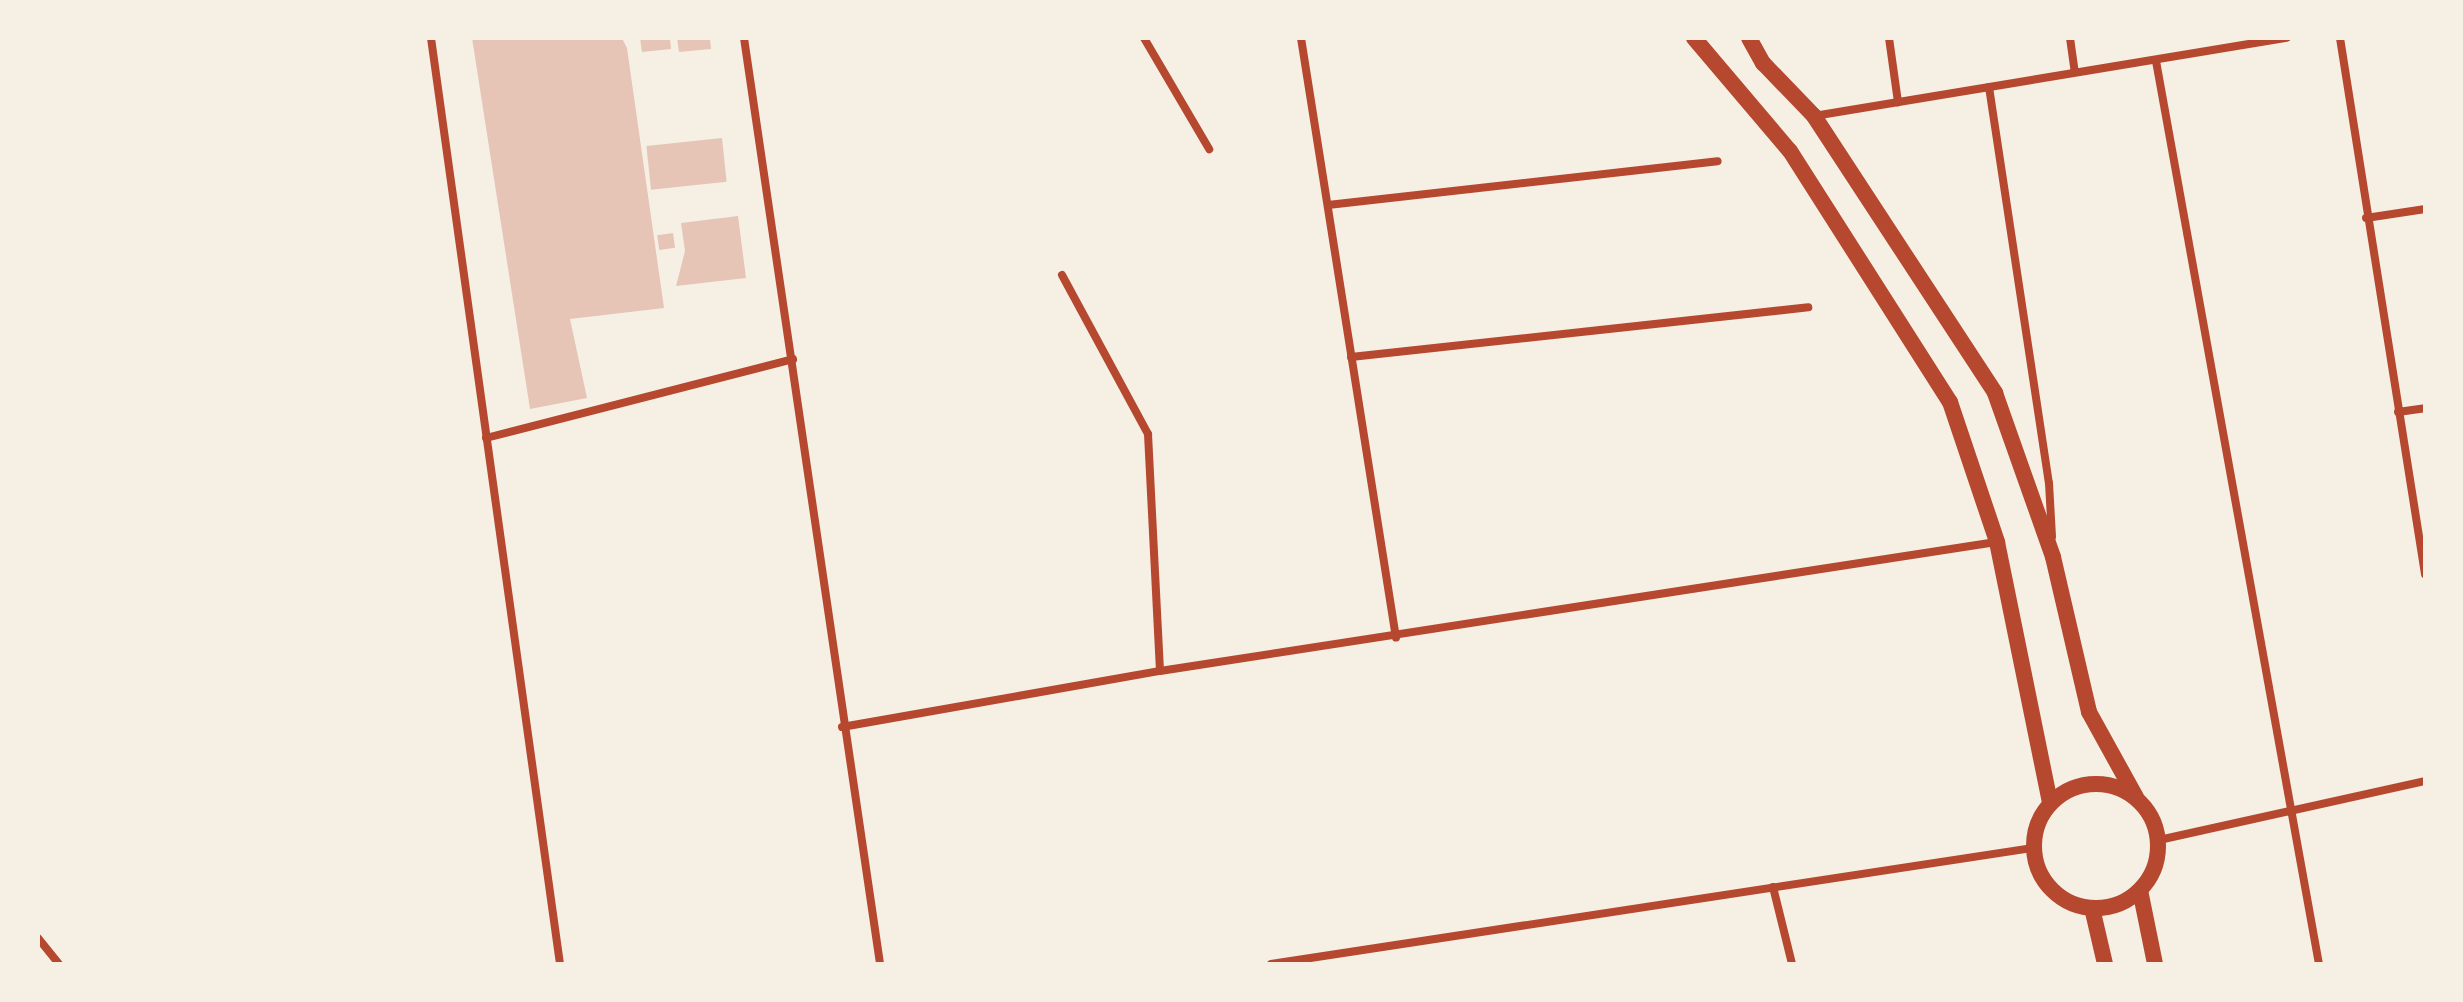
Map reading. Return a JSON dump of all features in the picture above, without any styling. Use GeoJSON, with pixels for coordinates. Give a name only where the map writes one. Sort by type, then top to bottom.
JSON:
{"type":"FeatureCollection","features":[{"type":"Feature","properties":{"kind":"main road"},"geometry":{"type":"LineString","coordinates":[[1694,38],[1790,151],[1950,402],[1997,542],[2050,802]]}},
{"type":"Feature","properties":{"kind":"main road"},"geometry":{"type":"LineString","coordinates":[[1749,38],[1763,63],[1814,116],[1995,393],[2053,557],[2089,712],[2136,797],[2151,816],[2159,840],[2155,867],[2140,890],[2118,904],[2092,908],[2070,902],[2051,889],[2033,848],[2037,823],[2050,802],[2076,786],[2107,784],[2136,797]]}},
{"type":"Feature","properties":{"kind":"main road"},"geometry":{"type":"LineString","coordinates":[[2140,890],[2155,964]]}},
{"type":"Feature","properties":{"kind":"main road"},"geometry":{"type":"LineString","coordinates":[[2092,908],[2105,964]]}},
{"type":"Feature","properties":{"kind":"street"},"geometry":{"type":"LineString","coordinates":[[431,38],[560,964]]}},
{"type":"Feature","properties":{"kind":"street"},"geometry":{"type":"LineString","coordinates":[[744,38],[793,359],[842,727],[880,964]]}},
{"type":"Feature","properties":{"kind":"street"},"geometry":{"type":"LineString","coordinates":[[1144,38],[1209,149]]}},
{"type":"Feature","properties":{"kind":"street"},"geometry":{"type":"LineString","coordinates":[[1301,38],[1396,638]]}},
{"type":"Feature","properties":{"kind":"street"},"geometry":{"type":"LineString","coordinates":[[1889,38],[1898,102]]}},
{"type":"Feature","properties":{"kind":"street"},"geometry":{"type":"LineString","coordinates":[[2070,38],[2075,72]]}},
{"type":"Feature","properties":{"kind":"street"},"geometry":{"type":"LineString","coordinates":[[1814,116],[2287,38]]}},
{"type":"Feature","properties":{"kind":"street"},"geometry":{"type":"LineString","coordinates":[[2340,38],[2366,218],[2425,574]]}},
{"type":"Feature","properties":{"kind":"street"},"geometry":{"type":"LineString","coordinates":[[2156,61],[2288,807],[2319,964]]}},
{"type":"Feature","properties":{"kind":"street"},"geometry":{"type":"LineString","coordinates":[[1989,87],[2049,483],[2053,557]]}},
{"type":"Feature","properties":{"kind":"street"},"geometry":{"type":"LineString","coordinates":[[1328,205],[1718,161]]}},
{"type":"Feature","properties":{"kind":"street"},"geometry":{"type":"LineString","coordinates":[[2366,218],[2425,209]]}},
{"type":"Feature","properties":{"kind":"street"},"geometry":{"type":"LineString","coordinates":[[1062,275],[1148,434],[1160,671]]}},
{"type":"Feature","properties":{"kind":"street"},"geometry":{"type":"LineString","coordinates":[[1351,357],[1808,307]]}},
{"type":"Feature","properties":{"kind":"street"},"geometry":{"type":"LineString","coordinates":[[486,438],[793,359]]}},
{"type":"Feature","properties":{"kind":"street"},"geometry":{"type":"LineString","coordinates":[[2398,412],[2425,408]]}},
{"type":"Feature","properties":{"kind":"street"},"geometry":{"type":"LineString","coordinates":[[842,727],[1160,671],[1396,638],[1997,542]]}},
{"type":"Feature","properties":{"kind":"street"},"geometry":{"type":"LineString","coordinates":[[2159,840],[2288,807],[2425,781]]}},
{"type":"Feature","properties":{"kind":"street"},"geometry":{"type":"LineString","coordinates":[[1271,964],[2033,848]]}},
{"type":"Feature","properties":{"kind":"street"},"geometry":{"type":"LineString","coordinates":[[1773,887],[1792,964]]}},
{"type":"Feature","properties":{"kind":"street"},"geometry":{"type":"LineString","coordinates":[[38,938],[59,964]]}},
{"type":"Feature","properties":{"kind":"building"},"geometry":{"type":"Polygon","coordinates":[[[472,38],[622,38],[627,48],[664,308],[570,319],[587,398],[530,409],[472,38]]]}},
{"type":"Feature","properties":{"kind":"building"},"geometry":{"type":"Polygon","coordinates":[[[640,38],[670,38],[671,49],[642,52],[640,38]]]}},
{"type":"Feature","properties":{"kind":"building"},"geometry":{"type":"Polygon","coordinates":[[[677,38],[710,38],[711,49],[679,52],[677,38]]]}},
{"type":"Feature","properties":{"kind":"building"},"geometry":{"type":"Polygon","coordinates":[[[722,138],[727,182],[651,190],[646,146],[722,138]]]}},
{"type":"Feature","properties":{"kind":"building"},"geometry":{"type":"Polygon","coordinates":[[[738,216],[746,278],[676,286],[685,251],[681,223],[738,216]]]}},
{"type":"Feature","properties":{"kind":"building"},"geometry":{"type":"Polygon","coordinates":[[[673,233],[675,248],[659,250],[657,235],[673,233]]]}}]}
